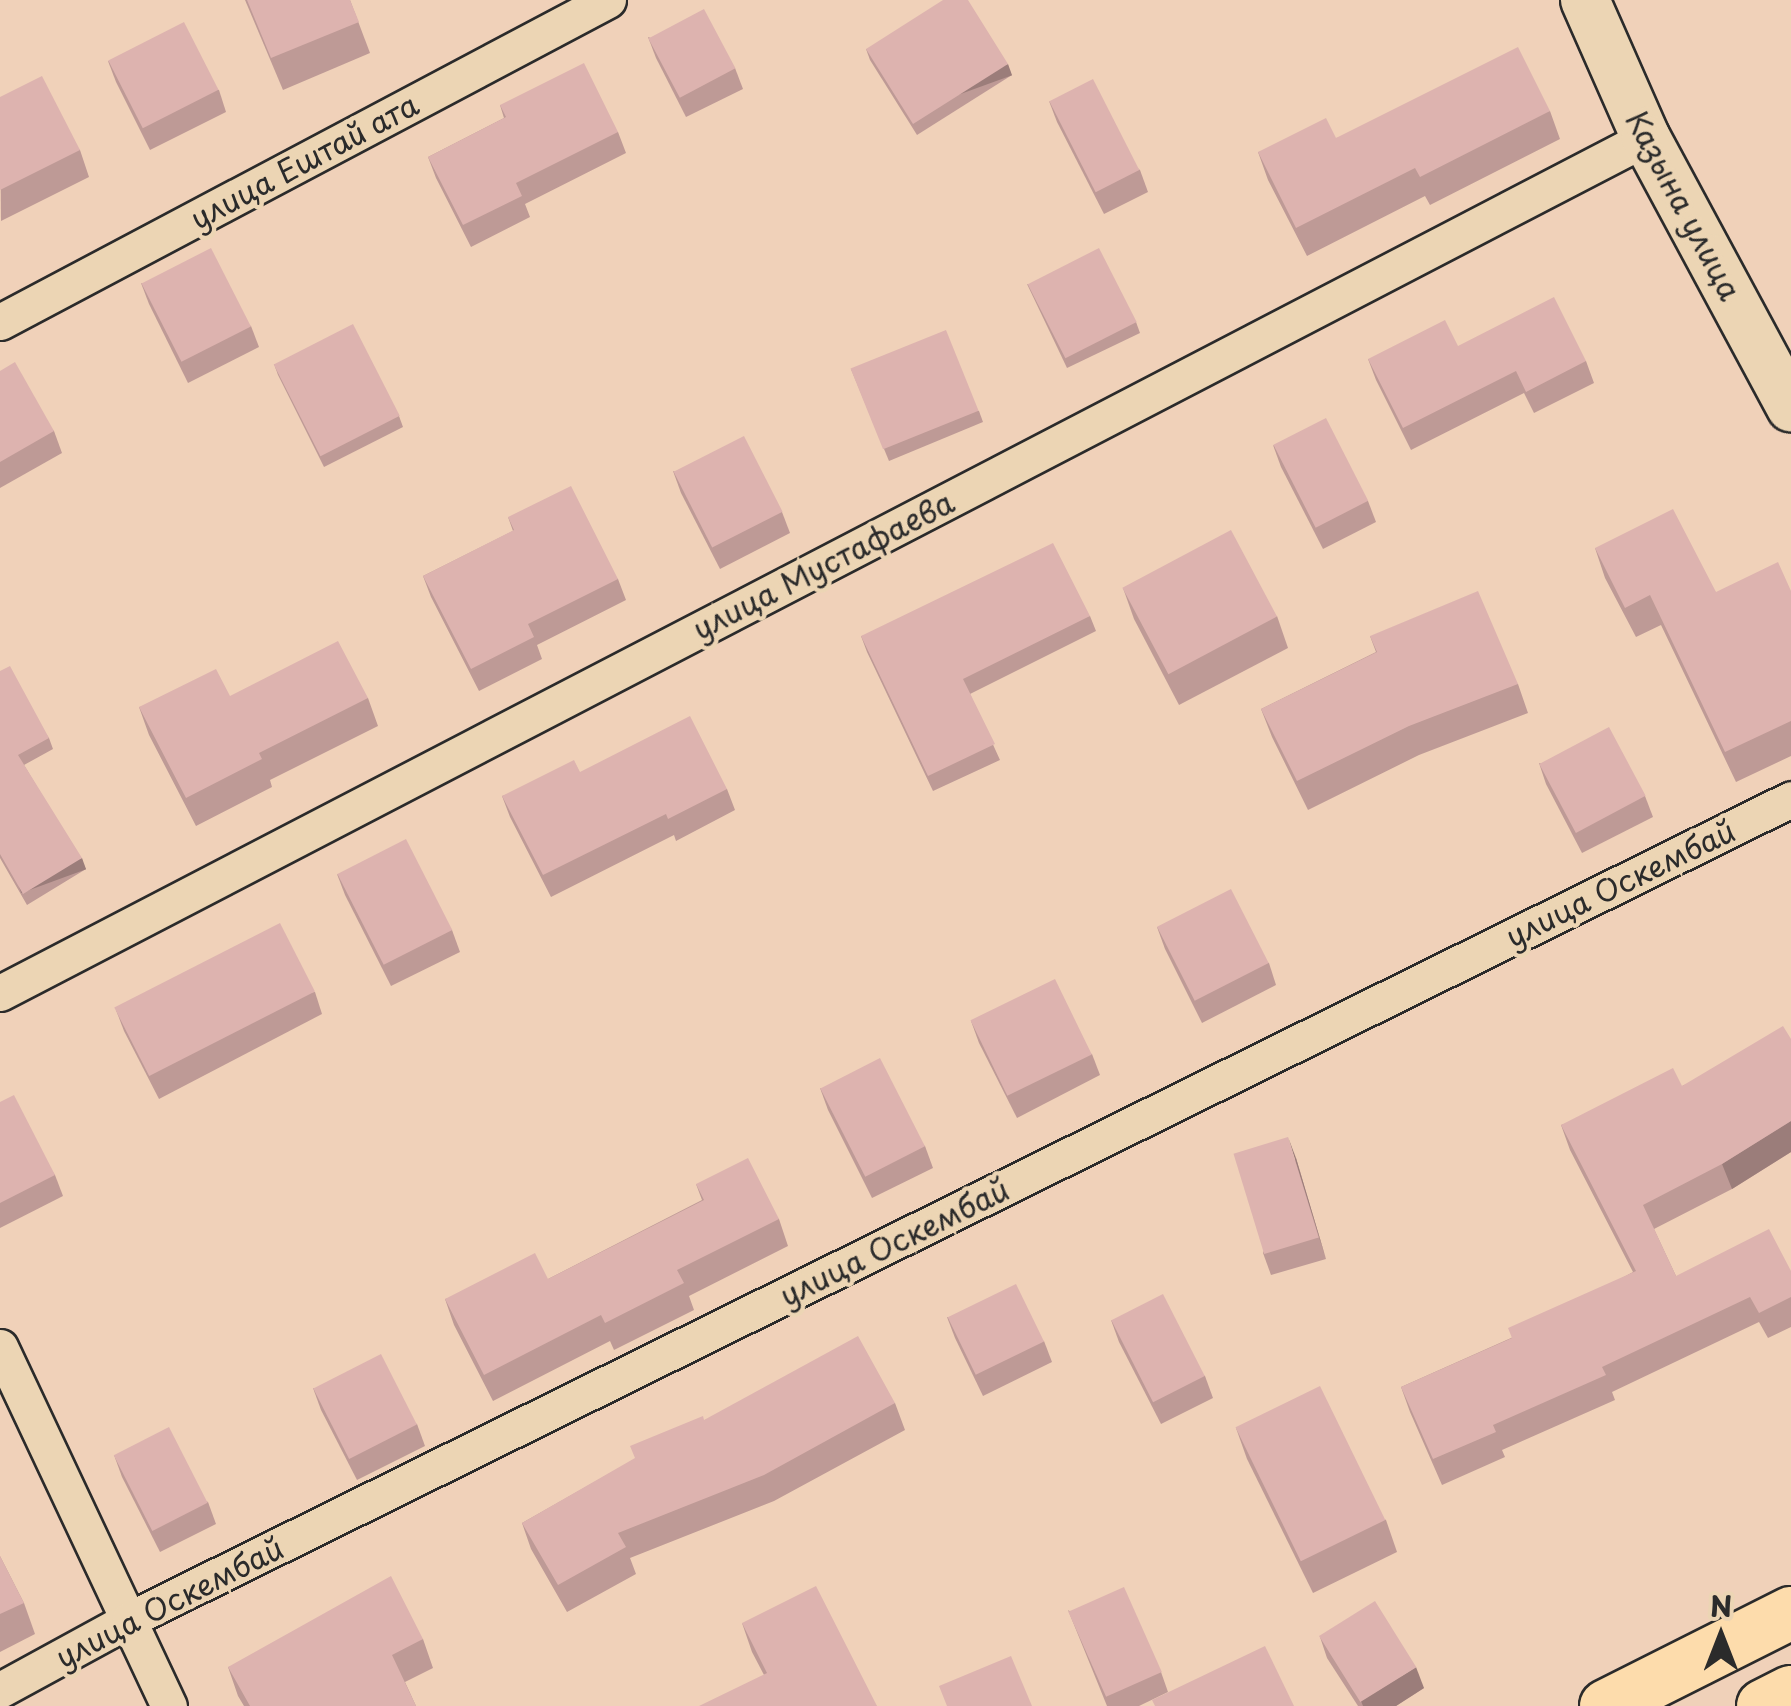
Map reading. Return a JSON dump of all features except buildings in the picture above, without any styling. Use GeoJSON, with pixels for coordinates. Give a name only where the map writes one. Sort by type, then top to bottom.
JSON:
{"type":"FeatureCollection","features":[{"type":"Feature","properties":{"kind":"main road"},"geometry":{"type":"LineString","coordinates":[[1606,1706],[1791,1613]]}},
{"type":"Feature","properties":{"kind":"main road"},"geometry":{"type":"LineString","coordinates":[[1764,1706],[1791,1692]]}},
{"type":"Feature","properties":{"kind":"street","name":"улица Ештай ата"},"geometry":{"type":"LineString","coordinates":[[0,322],[608,0]]}},
{"type":"Feature","properties":{"kind":"street","name":"Казына улица"},"geometry":{"type":"LineString","coordinates":[[1585,0],[1646,138],[1791,407]]}},
{"type":"Feature","properties":{"kind":"street","name":"улица Мустафаева"},"geometry":{"type":"LineString","coordinates":[[0,993],[1646,138]]}},
{"type":"Feature","properties":{"kind":"street","name":"улица Оскембай"},"geometry":{"type":"LineString","coordinates":[[0,1690],[130,1619],[1791,799]]}},
{"type":"Feature","properties":{"kind":"street"},"geometry":{"type":"LineString","coordinates":[[0,1347],[169,1706]]}}]}
